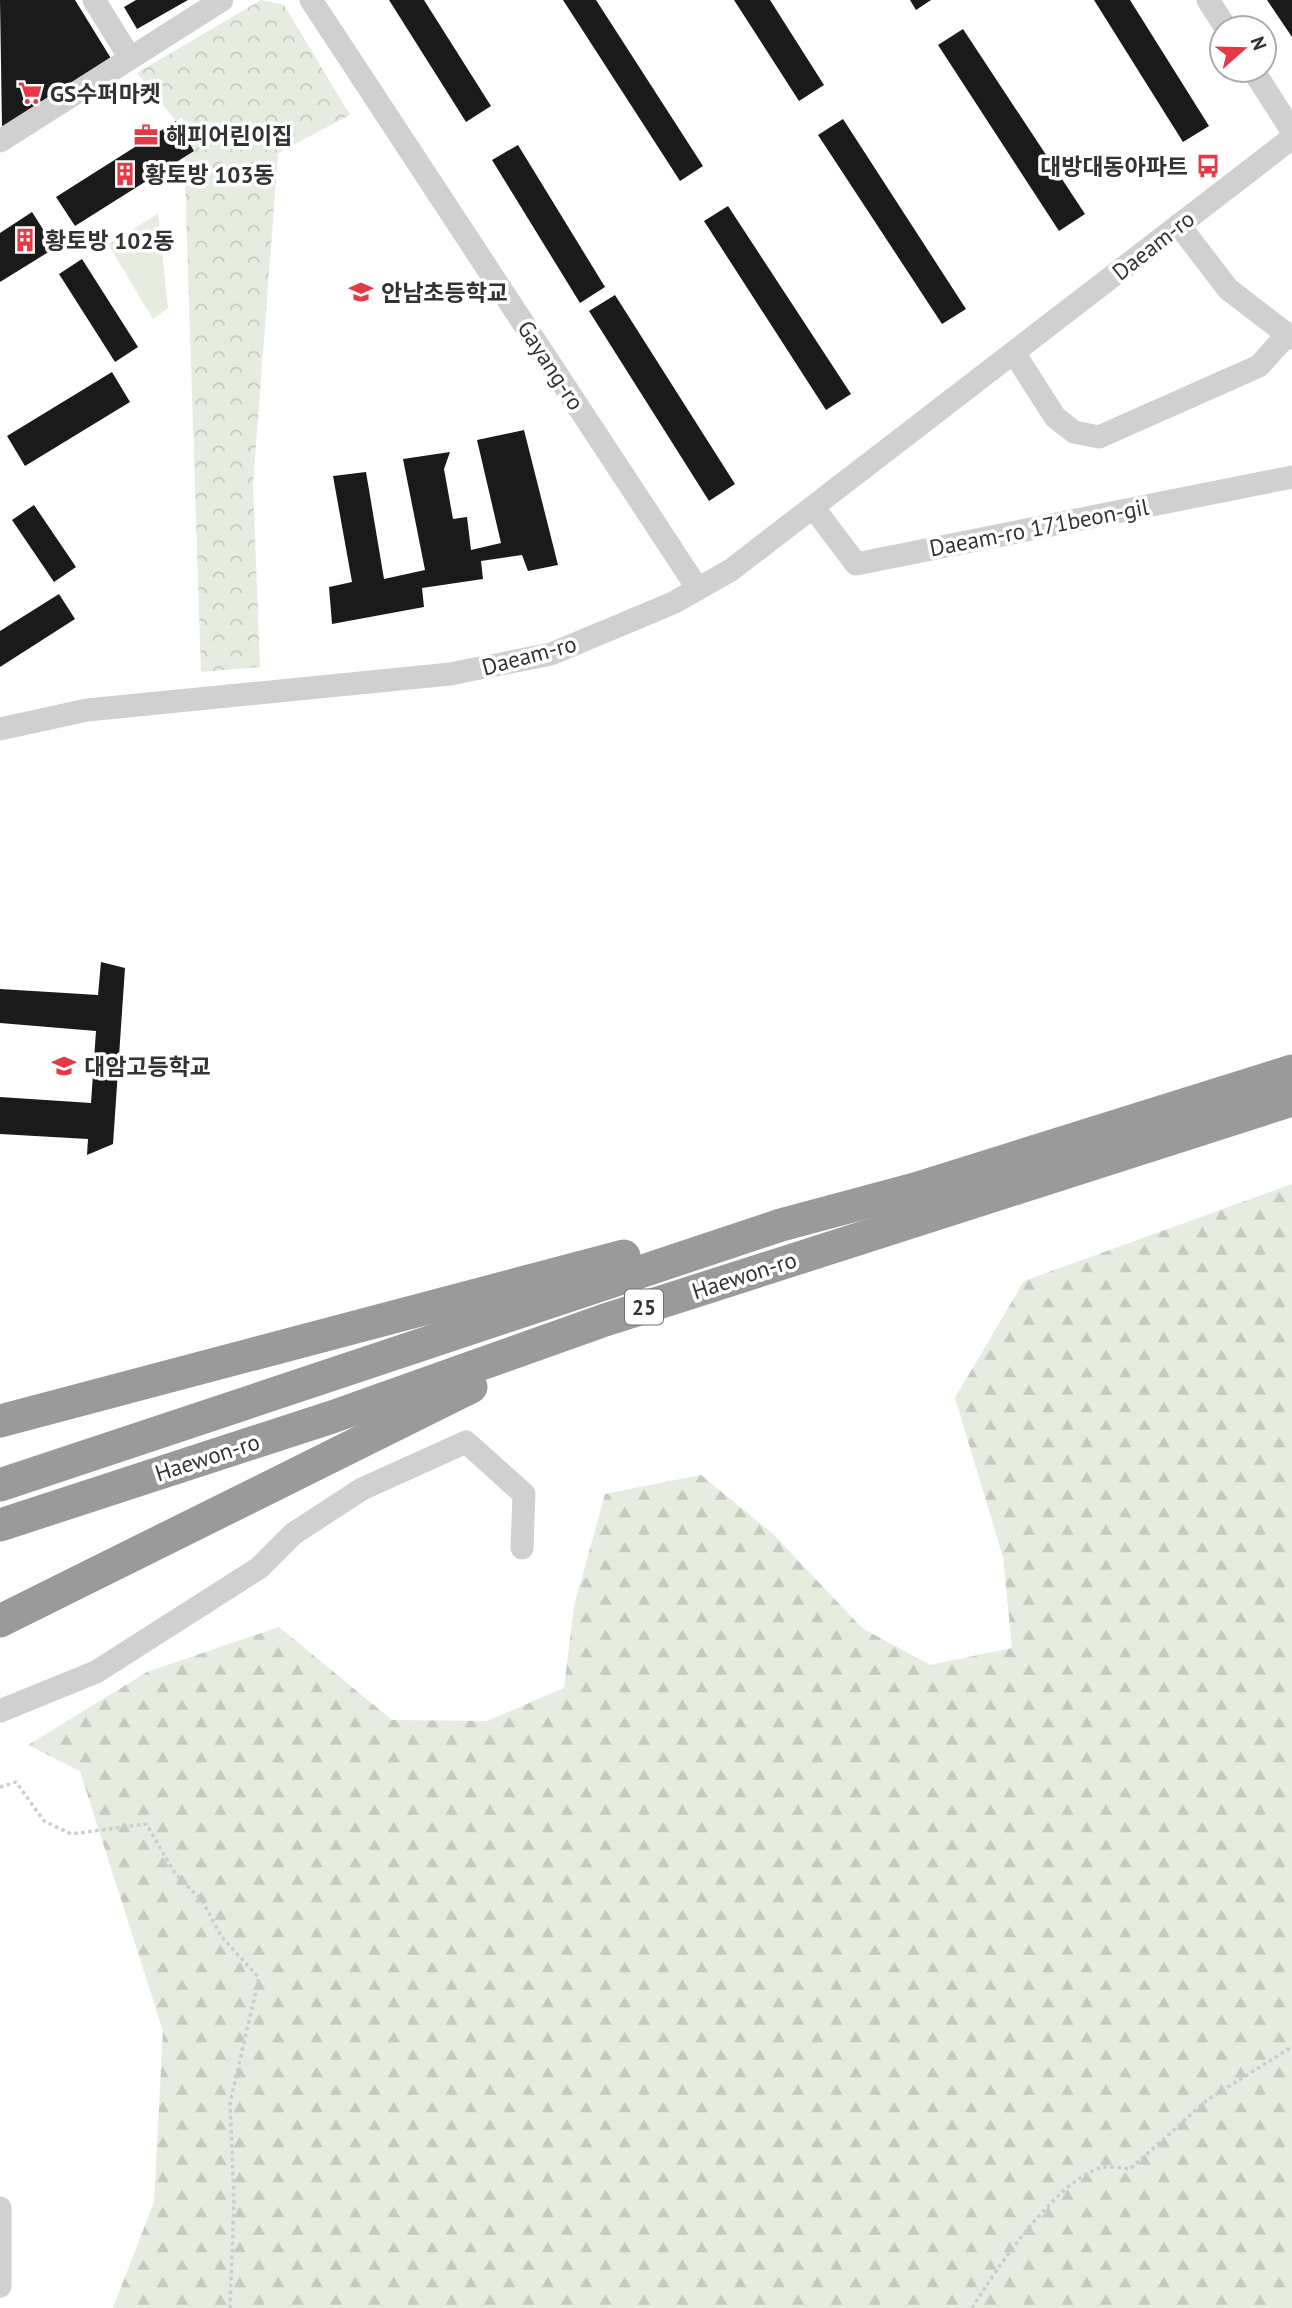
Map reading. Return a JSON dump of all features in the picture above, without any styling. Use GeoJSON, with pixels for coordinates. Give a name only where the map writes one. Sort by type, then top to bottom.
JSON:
{"type":"FeatureCollection","features":[{"type":"Feature","properties":{"kind":"highway","name":"Haewon-ro"},"geometry":{"type":"LineString","coordinates":[[0,1485],[781,1225],[915,1189],[1292,1071]]}},
{"type":"Feature","properties":{"kind":"highway","name":"Haewon-ro"},"geometry":{"type":"LineString","coordinates":[[0,1525],[332,1417],[605,1320],[1292,1100]]}},
{"type":"Feature","properties":{"kind":"highway"},"geometry":{"type":"LineString","coordinates":[[0,1421],[625,1255],[781,1225]]}},
{"type":"Feature","properties":{"kind":"highway"},"geometry":{"type":"LineString","coordinates":[[0,1621],[605,1320]]}},
{"type":"Feature","properties":{"kind":"street"},"geometry":{"type":"LineString","coordinates":[[94,0],[130,58]]}},
{"type":"Feature","properties":{"kind":"street"},"geometry":{"type":"LineString","coordinates":[[1,138],[222,0]]}},
{"type":"Feature","properties":{"kind":"street","name":"Gayang-ro"},"geometry":{"type":"LineString","coordinates":[[311,0],[698,589]]}},
{"type":"Feature","properties":{"kind":"street"},"geometry":{"type":"LineString","coordinates":[[1262,84],[1292,131]]}},
{"type":"Feature","properties":{"kind":"street","name":"Daeam-ro"},"geometry":{"type":"LineString","coordinates":[[0,729],[87,710],[450,674],[563,649],[673,603],[731,570],[1292,138]]}},
{"type":"Feature","properties":{"kind":"street"},"geometry":{"type":"LineString","coordinates":[[1014,353],[1055,417],[1074,432],[1099,437],[1259,366],[1289,337],[1228,289],[1179,225]]}},
{"type":"Feature","properties":{"kind":"street","name":"Daeam-ro 171beon-gil"},"geometry":{"type":"LineString","coordinates":[[813,507],[856,564],[1292,477]]}},
{"type":"Feature","properties":{"kind":"street"},"geometry":{"type":"LineString","coordinates":[[0,1711],[96,1672],[259,1567],[293,1535],[362,1489],[466,1442],[524,1494],[522,1548]]}},
{"type":"Feature","properties":{"kind":"street"},"geometry":{"type":"LineString","coordinates":[[0,2208],[0,2286]]}},
{"type":"Feature","properties":{"kind":"path"},"geometry":{"type":"LineString","coordinates":[[0,1787],[16,1782],[44,1821],[71,1834],[146,1824],[175,1873],[204,1902],[222,1936],[259,1978],[230,2104],[234,2200],[230,2308]]}},
{"type":"Feature","properties":{"kind":"path"},"geometry":{"type":"LineString","coordinates":[[971,2308],[1011,2246],[1074,2182],[1099,2168],[1130,2169],[1207,2100],[1292,2047]]}},
{"type":"Feature","properties":{"kind":"green space"},"geometry":{"type":"Polygon","coordinates":[[[261,0],[284,5],[350,115],[278,153],[253,485],[260,667],[201,672],[183,117],[176,121],[137,73],[261,0]]]}},
{"type":"Feature","properties":{"kind":"green space"},"geometry":{"type":"Polygon","coordinates":[[[158,214],[168,308],[153,319],[108,244],[158,214]]]}},
{"type":"Feature","properties":{"kind":"green space"},"geometry":{"type":"Polygon","coordinates":[[[1292,1184],[1292,2308],[113,2308],[154,2202],[163,2031],[80,1771],[28,1745],[147,1672],[279,1627],[392,1720],[487,1721],[564,1688],[574,1606],[605,1494],[701,1475],[773,1534],[862,1628],[930,1665],[1012,1648],[1003,1557],[955,1398],[1024,1281],[1292,1184]]]}},
{"type":"Feature","properties":{"kind":"building","name":"GS수퍼마켓"},"geometry":{"type":"Polygon","coordinates":[[[0,0],[75,0],[112,60],[2,128],[0,0]]]}},
{"type":"Feature","properties":{"kind":"building"},"geometry":{"type":"Polygon","coordinates":[[[136,0],[188,0],[137,29],[124,7],[136,0]]]}},
{"type":"Feature","properties":{"kind":"building"},"geometry":{"type":"Polygon","coordinates":[[[389,0],[424,0],[491,106],[466,122],[389,0]]]}},
{"type":"Feature","properties":{"kind":"building"},"geometry":{"type":"Polygon","coordinates":[[[563,0],[596,0],[703,166],[680,181],[563,0]]]}},
{"type":"Feature","properties":{"kind":"building"},"geometry":{"type":"Polygon","coordinates":[[[734,0],[770,0],[824,85],[799,101],[734,0]]]}},
{"type":"Feature","properties":{"kind":"building"},"geometry":{"type":"Polygon","coordinates":[[[910,0],[931,0],[916,10],[910,0]]]}},
{"type":"Feature","properties":{"kind":"building"},"geometry":{"type":"Polygon","coordinates":[[[1094,0],[1130,0],[1209,126],[1183,142],[1094,0]]]}},
{"type":"Feature","properties":{"kind":"building"},"geometry":{"type":"Polygon","coordinates":[[[1267,0],[1292,0],[1292,37],[1278,14],[1267,0]]]}},
{"type":"Feature","properties":{"kind":"building"},"geometry":{"type":"Polygon","coordinates":[[[963,29],[1085,214],[1059,231],[938,45],[963,29]]]}},
{"type":"Feature","properties":{"kind":"building"},"geometry":{"type":"Polygon","coordinates":[[[843,119],[966,309],[942,324],[818,135],[843,119]]]}},
{"type":"Feature","properties":{"kind":"building","name":"황토방 103동"},"geometry":{"type":"Polygon","coordinates":[[[176,121],[194,151],[75,226],[56,197],[176,121]]]}},
{"type":"Feature","properties":{"kind":"building"},"geometry":{"type":"Polygon","coordinates":[[[518,145],[605,287],[580,303],[492,160],[518,145]]]}},
{"type":"Feature","properties":{"kind":"building"},"geometry":{"type":"Polygon","coordinates":[[[728,206],[851,394],[826,410],[704,221],[728,206]]]}},
{"type":"Feature","properties":{"kind":"building","name":"황토방 102동"},"geometry":{"type":"Polygon","coordinates":[[[32,212],[55,248],[0,282],[0,233],[32,212]]]}},
{"type":"Feature","properties":{"kind":"building"},"geometry":{"type":"Polygon","coordinates":[[[82,259],[138,347],[115,362],[59,274],[82,259]]]}},
{"type":"Feature","properties":{"kind":"building"},"geometry":{"type":"Polygon","coordinates":[[[615,295],[735,484],[709,501],[589,311],[615,295]]]}},
{"type":"Feature","properties":{"kind":"building"},"geometry":{"type":"Polygon","coordinates":[[[112,372],[130,402],[25,466],[7,436],[112,372]]]}},
{"type":"Feature","properties":{"kind":"building"},"geometry":{"type":"Polygon","coordinates":[[[524,430],[558,565],[528,571],[522,555],[481,561],[483,579],[422,588],[424,607],[332,624],[329,587],[352,582],[333,476],[366,472],[384,579],[425,570],[403,459],[450,452],[444,469],[453,519],[467,517],[471,550],[501,543],[477,440],[524,430]]]}},
{"type":"Feature","properties":{"kind":"building"},"geometry":{"type":"Polygon","coordinates":[[[34,505],[76,567],[54,582],[12,520],[34,505]]]}},
{"type":"Feature","properties":{"kind":"building"},"geometry":{"type":"Polygon","coordinates":[[[59,594],[75,619],[0,667],[0,631],[59,594]]]}},
{"type":"Feature","properties":{"kind":"building"},"geometry":{"type":"Polygon","coordinates":[[[101,962],[125,968],[113,1144],[87,1155],[88,1139],[0,1134],[0,1097],[91,1103],[96,1031],[0,1023],[0,989],[98,995],[101,962]]]}},
{"type":"Feature","properties":{"kind":"place","name":"GS수퍼마켓"},"geometry":{"type":"Point","coordinates":[30,93]}},
{"type":"Feature","properties":{"kind":"place","name":"해피어린이집"},"geometry":{"type":"Point","coordinates":[146,135]}},
{"type":"Feature","properties":{"kind":"place","name":"대방대동아파트"},"geometry":{"type":"Point","coordinates":[1208,166]}},
{"type":"Feature","properties":{"kind":"place","name":"황토방 103동"},"geometry":{"type":"Point","coordinates":[125,174]}},
{"type":"Feature","properties":{"kind":"place","name":"황토방 102동"},"geometry":{"type":"Point","coordinates":[25,240]}},
{"type":"Feature","properties":{"kind":"place","name":"안남초등학교"},"geometry":{"type":"Point","coordinates":[361,292]}},
{"type":"Feature","properties":{"kind":"place","name":"대암고등학교"},"geometry":{"type":"Point","coordinates":[64,1066]}}]}
